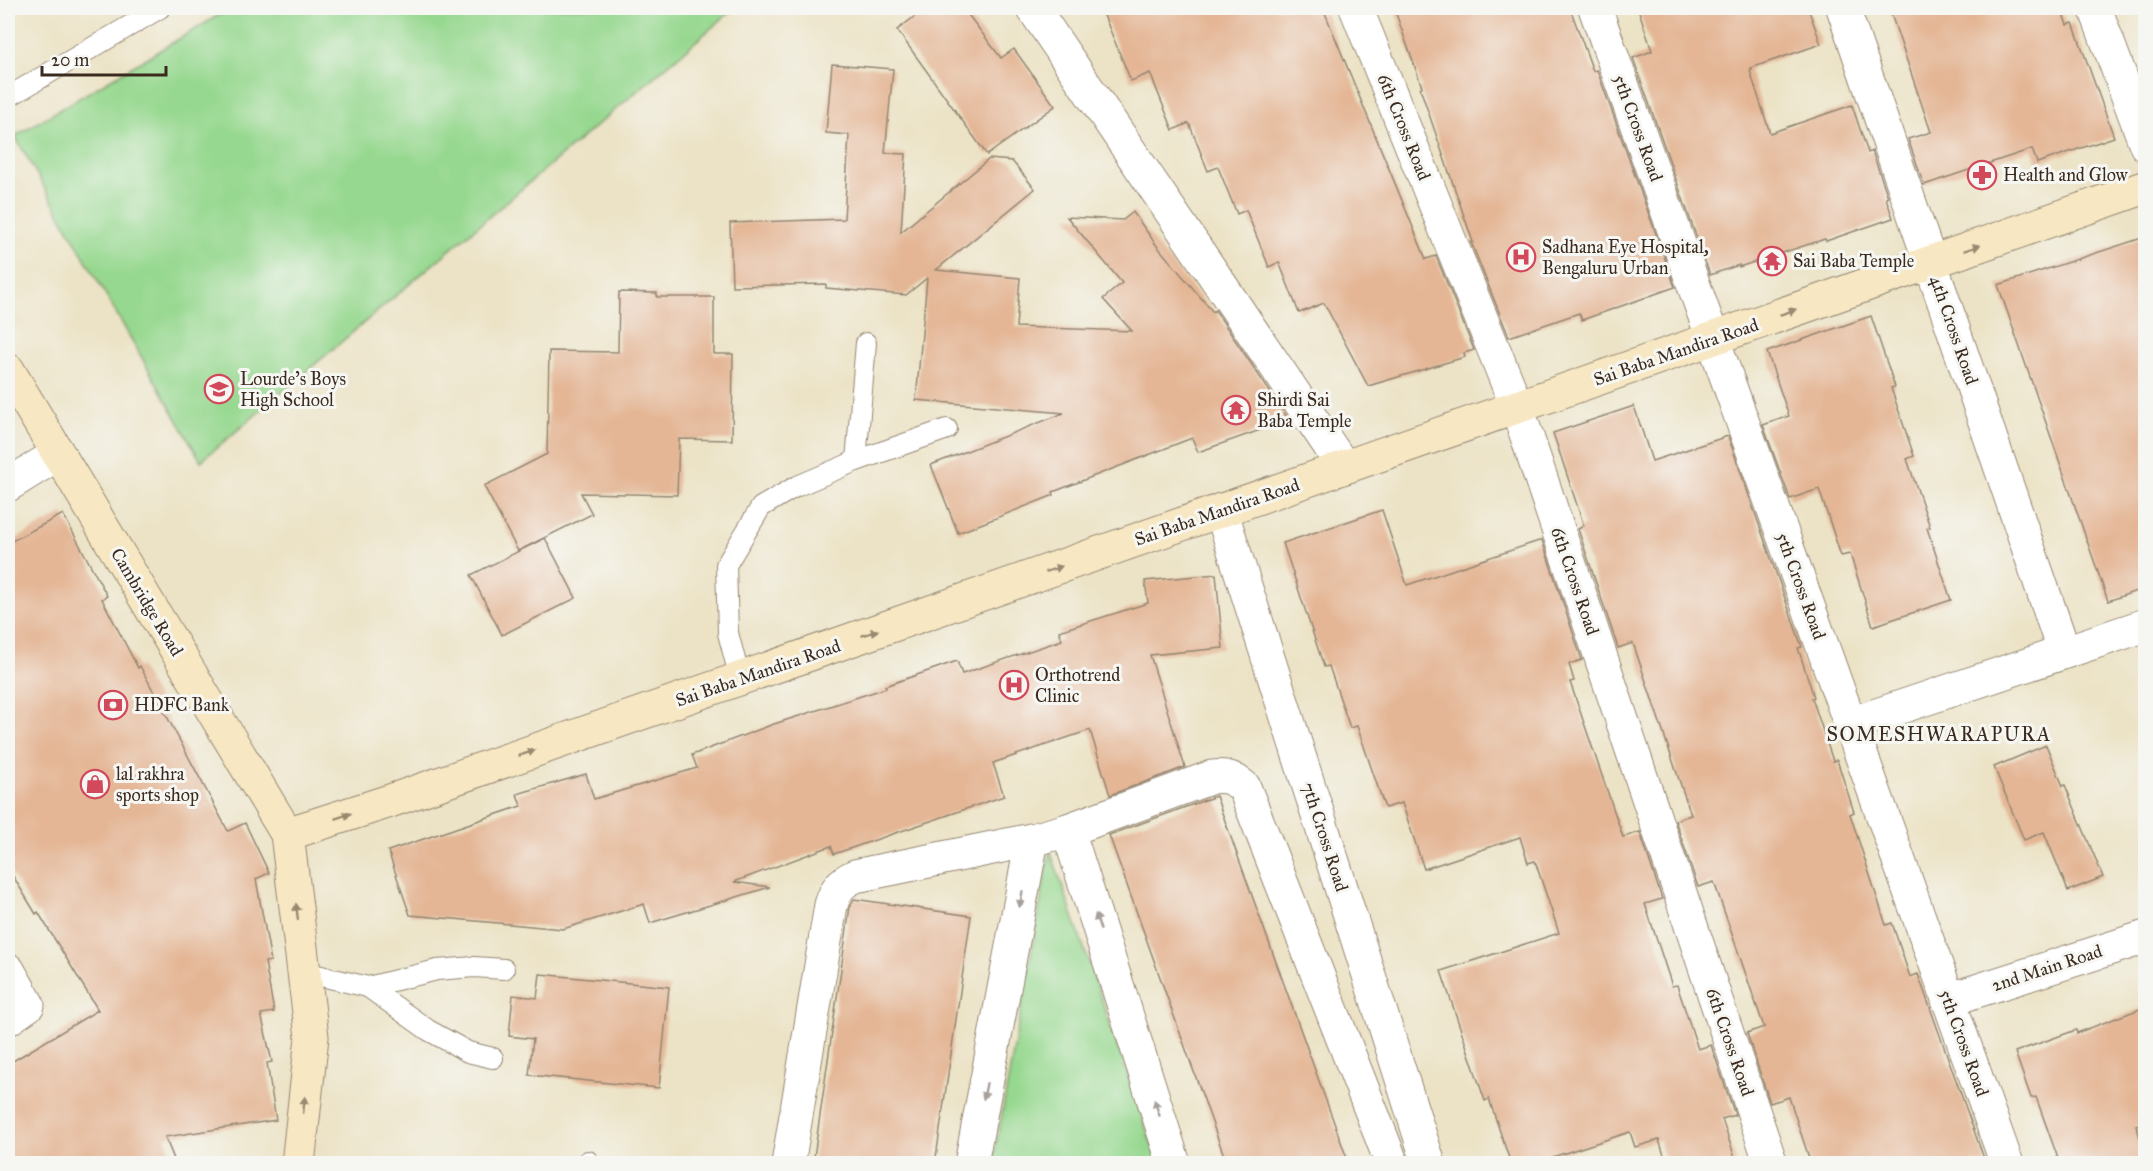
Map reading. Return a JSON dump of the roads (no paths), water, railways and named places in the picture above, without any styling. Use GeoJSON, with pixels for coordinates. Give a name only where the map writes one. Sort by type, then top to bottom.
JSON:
{"type":"FeatureCollection","features":[{"type":"Feature","properties":{"kind":"street"},"geometry":{"type":"LineString","coordinates":[[1033,8],[1344,468]]}},
{"type":"Feature","properties":{"kind":"street","name":"6th Cross Road"},"geometry":{"type":"LineString","coordinates":[[1356,8],[1517,408],[1771,1164]]}},
{"type":"Feature","properties":{"kind":"street","name":"5th Cross Road"},"geometry":{"type":"LineString","coordinates":[[1595,8],[2007,1164]]}},
{"type":"Feature","properties":{"kind":"street","name":"4th Cross Road"},"geometry":{"type":"LineString","coordinates":[[1843,8],[2064,652]]}},
{"type":"Feature","properties":{"kind":"street"},"geometry":{"type":"LineString","coordinates":[[2095,8],[2145,145]]}},
{"type":"Feature","properties":{"kind":"street","name":"Sai Baba Mandira Road"},"geometry":{"type":"LineString","coordinates":[[287,834],[390,801],[2145,188]]}},
{"type":"Feature","properties":{"kind":"street","name":"Cambridge Road"},"geometry":{"type":"LineString","coordinates":[[8,370],[287,834]]}},
{"type":"Feature","properties":{"kind":"street"},"geometry":{"type":"LineString","coordinates":[[8,485],[58,454]]}},
{"type":"Feature","properties":{"kind":"street","name":"7th Cross Road"},"geometry":{"type":"LineString","coordinates":[[1221,510],[1429,1164]]}},
{"type":"Feature","properties":{"kind":"street"},"geometry":{"type":"LineString","coordinates":[[1850,724],[2145,625]]}},
{"type":"Feature","properties":{"kind":"street"},"geometry":{"type":"LineString","coordinates":[[788,1164],[831,905],[836,890],[843,882],[855,876],[1032,840],[1068,830],[1223,775],[1234,778],[1244,787],[1392,1164]]}},
{"type":"Feature","properties":{"kind":"street"},"geometry":{"type":"LineString","coordinates":[[1068,830],[1174,1164]]}},
{"type":"Feature","properties":{"kind":"street"},"geometry":{"type":"LineString","coordinates":[[287,834],[312,1037],[298,1164]]}},
{"type":"Feature","properties":{"kind":"street"},"geometry":{"type":"LineString","coordinates":[[971,1164],[1032,840]]}},
{"type":"Feature","properties":{"kind":"street","name":"2nd Main Road"},"geometry":{"type":"LineString","coordinates":[[1948,1000],[2145,937]]}},
{"type":"Feature","properties":{"kind":"street"},"geometry":{"type":"LineString","coordinates":[[8,970],[28,1005],[8,1019]]}},
{"type":"Feature","properties":{"kind":"lane"},"geometry":{"type":"LineString","coordinates":[[8,97],[160,8]]}},
{"type":"Feature","properties":{"kind":"lane"},"geometry":{"type":"LineString","coordinates":[[856,461],[866,343]]}},
{"type":"Feature","properties":{"kind":"lane"},"geometry":{"type":"LineString","coordinates":[[740,679],[728,633],[726,565],[761,507],[795,487],[856,461],[947,429]]}},
{"type":"Feature","properties":{"kind":"lane"},"geometry":{"type":"LineString","coordinates":[[368,987],[437,970],[474,967],[504,969]]}},
{"type":"Feature","properties":{"kind":"lane"},"geometry":{"type":"LineString","coordinates":[[304,972],[368,987],[428,1030],[468,1052],[493,1058]]}},
{"type":"Feature","properties":{"kind":"place","name":"Health and Glow"},"geometry":{"type":"Point","coordinates":[1982,175]}},
{"type":"Feature","properties":{"kind":"place","name":"Sadhana Eye Hospital, Bengaluru Urban"},"geometry":{"type":"Point","coordinates":[1521,257]}},
{"type":"Feature","properties":{"kind":"place","name":"Sai Baba Temple"},"geometry":{"type":"Point","coordinates":[1772,261]}},
{"type":"Feature","properties":{"kind":"place","name":"Lourde's Boys High School"},"geometry":{"type":"Point","coordinates":[219,389]}},
{"type":"Feature","properties":{"kind":"place","name":"Shirdi Sai Baba Temple"},"geometry":{"type":"Point","coordinates":[1236,410]}},
{"type":"Feature","properties":{"kind":"place","name":"Orthotrend Clinic"},"geometry":{"type":"Point","coordinates":[1014,685]}},
{"type":"Feature","properties":{"kind":"place","name":"HDFC Bank"},"geometry":{"type":"Point","coordinates":[113,705]}},
{"type":"Feature","properties":{"kind":"place","name":"lal rakhra sports shop"},"geometry":{"type":"Point","coordinates":[95,784]}},
{"type":"Feature","properties":{"kind":"district","name":"SOMESHWARAPURA"},"geometry":{"type":"Point","coordinates":[1939,734]}}]}
